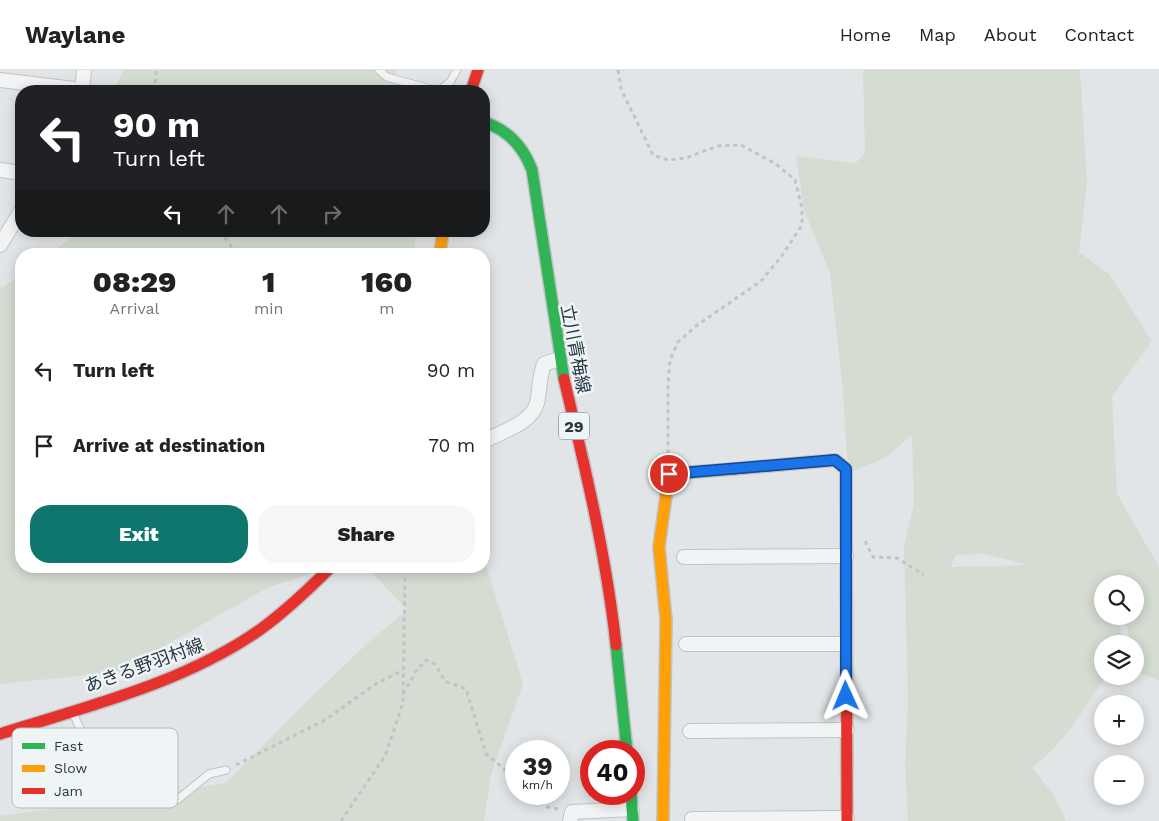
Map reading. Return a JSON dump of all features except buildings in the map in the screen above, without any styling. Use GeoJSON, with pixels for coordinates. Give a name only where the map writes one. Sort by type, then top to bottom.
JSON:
{"type":"FeatureCollection","features":[{"type":"Feature","properties":{"kind":"main road"},"geometry":{"type":"LineString","coordinates":[[473,85],[478,70]]}},
{"type":"Feature","properties":{"kind":"main road","name":"立川青梅線"},"geometry":{"type":"LineString","coordinates":[[490,124],[512,137],[525,154],[530,165],[559,358],[594,507],[607,574],[617,643],[626,740]]}},
{"type":"Feature","properties":{"kind":"main road"},"geometry":{"type":"LineString","coordinates":[[663,821],[666,620],[659,547],[669,474],[835,460],[846,469],[847,819]]}},
{"type":"Feature","properties":{"kind":"main road","name":"あきる野羽村線"},"geometry":{"type":"LineString","coordinates":[[18,728],[181,674],[228,651],[256,634],[291,607],[325,573]]}},
{"type":"Feature","properties":{"kind":"main road","name":"あきる野羽村線"},"geometry":{"type":"LineString","coordinates":[[0,734],[12,730]]}},
{"type":"Feature","properties":{"kind":"street"},"geometry":{"type":"LineString","coordinates":[[84,70],[85,85]]}},
{"type":"Feature","properties":{"kind":"street"},"geometry":{"type":"LineString","coordinates":[[0,80],[39,85]]}},
{"type":"Feature","properties":{"kind":"street"},"geometry":{"type":"LineString","coordinates":[[0,170],[15,172]]}},
{"type":"Feature","properties":{"kind":"street"},"geometry":{"type":"LineString","coordinates":[[0,246],[15,221]]}},
{"type":"Feature","properties":{"kind":"street"},"geometry":{"type":"LineString","coordinates":[[490,438],[531,416],[537,404],[540,373],[544,364],[559,358]]}},
{"type":"Feature","properties":{"kind":"street"},"geometry":{"type":"LineString","coordinates":[[684,558],[846,556]]}},
{"type":"Feature","properties":{"kind":"street"},"geometry":{"type":"LineString","coordinates":[[686,644],[845,644]]}},
{"type":"Feature","properties":{"kind":"street"},"geometry":{"type":"LineString","coordinates":[[690,731],[846,730]]}},
{"type":"Feature","properties":{"kind":"street"},"geometry":{"type":"LineString","coordinates":[[571,817],[633,815]]}},
{"type":"Feature","properties":{"kind":"street"},"geometry":{"type":"LineString","coordinates":[[692,819],[847,819]]}},
{"type":"Feature","properties":{"kind":"lane"},"geometry":{"type":"LineString","coordinates":[[379,70],[387,77],[416,85]]}},
{"type":"Feature","properties":{"kind":"lane"},"geometry":{"type":"LineString","coordinates":[[446,85],[457,70]]}},
{"type":"Feature","properties":{"kind":"lane"},"geometry":{"type":"LineString","coordinates":[[72,710],[79,728]]}},
{"type":"Feature","properties":{"kind":"lane"},"geometry":{"type":"LineString","coordinates":[[178,799],[209,774],[226,770]]}},
{"type":"Feature","properties":{"kind":"path"},"geometry":{"type":"LineString","coordinates":[[155,85],[156,70]]}},
{"type":"Feature","properties":{"kind":"path"},"geometry":{"type":"LineString","coordinates":[[618,70],[621,89],[653,155],[668,160],[686,158],[718,146],[741,145],[776,164],[795,180],[802,208],[802,225],[762,282],[696,326],[678,342],[670,360],[668,386],[669,474]]}},
{"type":"Feature","properties":{"kind":"path"},"geometry":{"type":"LineString","coordinates":[[225,237],[233,248]]}},
{"type":"Feature","properties":{"kind":"path"},"geometry":{"type":"LineString","coordinates":[[870,554],[873,557],[897,558],[924,575]]}},
{"type":"Feature","properties":{"kind":"path"},"geometry":{"type":"LineString","coordinates":[[341,821],[385,756],[403,703],[405,573]]}},
{"type":"Feature","properties":{"kind":"path"},"geometry":{"type":"LineString","coordinates":[[403,694],[416,671],[426,660],[435,664],[445,681],[466,689],[486,754],[505,770]]}},
{"type":"Feature","properties":{"kind":"path"},"geometry":{"type":"LineString","coordinates":[[226,770],[325,720],[374,685],[403,670]]}},
{"type":"Feature","properties":{"kind":"path"},"geometry":{"type":"LineString","coordinates":[[545,805],[571,817]]}},
{"type":"Feature","properties":{"kind":"shaded area"},"geometry":{"type":"Polygon","coordinates":[[[123,70],[395,70],[396,85],[117,85],[123,70]]]}},
{"type":"Feature","properties":{"kind":"shaded area"},"geometry":{"type":"Polygon","coordinates":[[[863,70],[1080,70],[1087,182],[1079,252],[1109,274],[1152,341],[1112,396],[1117,494],[1159,567],[1159,681],[1144,674],[1144,635],[1129,635],[1126,625],[1144,625],[1144,575],[1094,575],[1094,625],[1120,625],[1121,635],[1094,635],[1094,685],[1100,685],[1061,740],[1032,767],[1053,794],[1066,821],[908,821],[905,764],[908,700],[904,546],[914,504],[912,435],[885,458],[848,473],[843,391],[830,273],[804,210],[796,156],[856,163],[865,152],[863,70]],[[985,554],[955,555],[951,567],[1026,565],[985,554]]]}},
{"type":"Feature","properties":{"kind":"shaded area"},"geometry":{"type":"Polygon","coordinates":[[[71,237],[415,237],[415,248],[58,248],[71,237]]]}},
{"type":"Feature","properties":{"kind":"shaded area"},"geometry":{"type":"Polygon","coordinates":[[[15,278],[15,573],[314,573],[269,587],[118,672],[0,684],[0,289],[15,278]]]}},
{"type":"Feature","properties":{"kind":"shaded area"},"geometry":{"type":"Polygon","coordinates":[[[373,573],[489,573],[523,684],[491,775],[484,821],[0,821],[0,816],[55,808],[178,808],[178,790],[226,783],[311,697],[371,640],[407,610],[373,573]]]}},
{"type":"Feature","properties":{"kind":"traffic: fast"},"geometry":{"type":"LineString","coordinates":[[490,124],[514,140],[532,170],[564,379]]}},
{"type":"Feature","properties":{"kind":"traffic: fast"},"geometry":{"type":"LineString","coordinates":[[616,645],[626,740]]}},
{"type":"Feature","properties":{"kind":"traffic: fast"},"geometry":{"type":"LineString","coordinates":[[632,805],[633,821]]}},
{"type":"Feature","properties":{"kind":"traffic: slow"},"geometry":{"type":"LineString","coordinates":[[441,248],[442,237]]}},
{"type":"Feature","properties":{"kind":"traffic: slow"},"geometry":{"type":"LineString","coordinates":[[663,821],[666,620],[659,547],[669,474],[734,469]]}},
{"type":"Feature","properties":{"kind":"traffic: jam"},"geometry":{"type":"LineString","coordinates":[[473,85],[478,70]]}},
{"type":"Feature","properties":{"kind":"traffic: jam"},"geometry":{"type":"LineString","coordinates":[[564,379],[601,544],[616,645]]}},
{"type":"Feature","properties":{"kind":"traffic: jam"},"geometry":{"type":"LineString","coordinates":[[734,469],[835,460],[846,469],[847,821]]}},
{"type":"Feature","properties":{"kind":"traffic: jam"},"geometry":{"type":"LineString","coordinates":[[20,728],[101,703],[168,679],[201,664],[232,648],[261,629],[298,599],[325,573]]}},
{"type":"Feature","properties":{"kind":"traffic: jam"},"geometry":{"type":"LineString","coordinates":[[0,734],[12,730]]}},
{"type":"Feature","properties":{"kind":"route"},"geometry":{"type":"LineString","coordinates":[[669,474],[835,460],[846,469],[846,696]]}}]}
